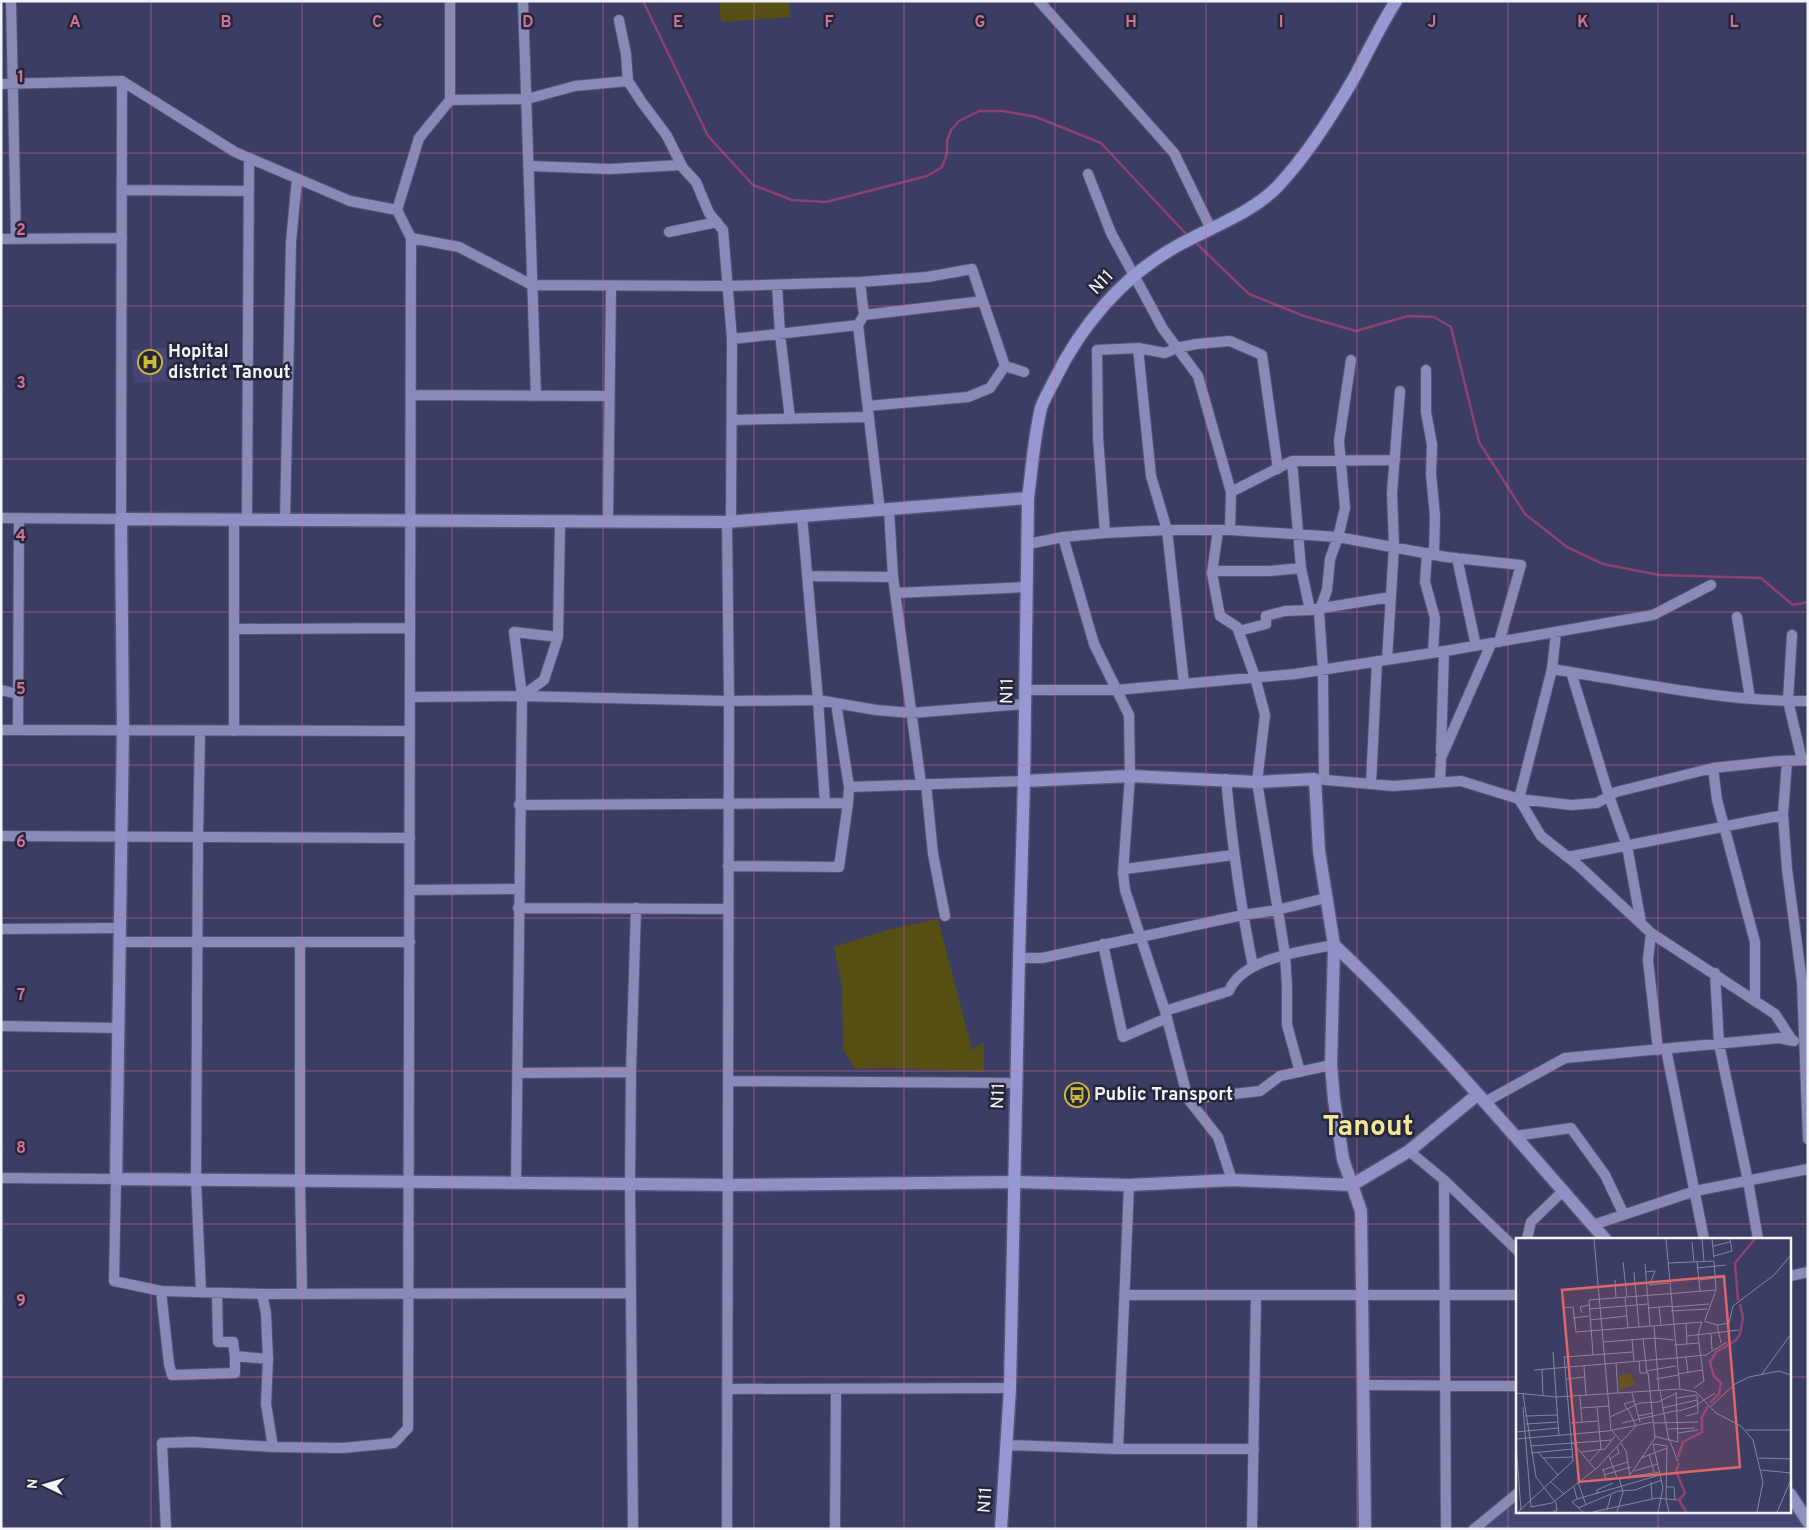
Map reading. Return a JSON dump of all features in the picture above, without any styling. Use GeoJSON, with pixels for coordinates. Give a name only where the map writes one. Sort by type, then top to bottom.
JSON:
{"type":"FeatureCollection","features":[{"type":"Feature","properties":{"kind":"main road","name":"N11"},"geometry":{"type":"LineString","coordinates":[[1001,1529],[1010,1388],[1028,587],[1028,498],[1033,453],[1042,406],[1064,359],[1089,321],[1134,275],[1153,260],[1261,201],[1278,186],[1318,137],[1396,1]]}},
{"type":"Feature","properties":{"kind":"street"},"geometry":{"type":"LineString","coordinates":[[11,1],[16,238]]}},
{"type":"Feature","properties":{"kind":"street"},"geometry":{"type":"LineString","coordinates":[[166,1529],[162,1443],[193,1442],[273,1447],[343,1448],[394,1443],[408,1428],[411,238],[397,210],[419,138],[450,100],[450,1]]}},
{"type":"Feature","properties":{"kind":"street"},"geometry":{"type":"LineString","coordinates":[[523,1],[536,396]]}},
{"type":"Feature","properties":{"kind":"street"},"geometry":{"type":"LineString","coordinates":[[1039,1],[1174,153],[1211,229]]}},
{"type":"Feature","properties":{"kind":"street"},"geometry":{"type":"LineString","coordinates":[[620,20],[626,54],[628,81],[667,136],[681,165],[696,182],[708,213],[723,230],[732,339],[729,521],[727,1529]]}},
{"type":"Feature","properties":{"kind":"street"},"geometry":{"type":"LineString","coordinates":[[122,81],[120,519],[123,730],[114,1282],[161,1291],[262,1294],[631,1293]]}},
{"type":"Feature","properties":{"kind":"street"},"geometry":{"type":"LineString","coordinates":[[1,84],[122,81],[234,152],[350,201],[397,210]]}},
{"type":"Feature","properties":{"kind":"street"},"geometry":{"type":"LineString","coordinates":[[450,100],[527,99],[575,86],[628,81]]}},
{"type":"Feature","properties":{"kind":"street"},"geometry":{"type":"LineString","coordinates":[[234,730],[234,629],[240,520],[249,158]]}},
{"type":"Feature","properties":{"kind":"street"},"geometry":{"type":"LineString","coordinates":[[529,166],[610,168],[681,165]]}},
{"type":"Feature","properties":{"kind":"street"},"geometry":{"type":"LineString","coordinates":[[1088,174],[1111,232],[1163,329],[1198,376],[1231,492],[1230,530]]}},
{"type":"Feature","properties":{"kind":"street"},"geometry":{"type":"LineString","coordinates":[[285,520],[291,242],[297,179]]}},
{"type":"Feature","properties":{"kind":"street"},"geometry":{"type":"LineString","coordinates":[[122,190],[248,191]]}},
{"type":"Feature","properties":{"kind":"street"},"geometry":{"type":"LineString","coordinates":[[669,232],[717,222]]}},
{"type":"Feature","properties":{"kind":"street"},"geometry":{"type":"LineString","coordinates":[[1,239],[122,238]]}},
{"type":"Feature","properties":{"kind":"street"},"geometry":{"type":"LineString","coordinates":[[411,238],[459,247],[532,285],[727,286],[860,282],[927,277],[972,269],[1005,366]]}},
{"type":"Feature","properties":{"kind":"street"},"geometry":{"type":"LineString","coordinates":[[860,282],[864,315],[858,325],[869,417],[885,511],[911,713],[933,854],[945,916]]}},
{"type":"Feature","properties":{"kind":"street"},"geometry":{"type":"LineString","coordinates":[[777,285],[780,334],[790,419]]}},
{"type":"Feature","properties":{"kind":"street"},"geometry":{"type":"LineString","coordinates":[[608,521],[611,286]]}},
{"type":"Feature","properties":{"kind":"street"},"geometry":{"type":"LineString","coordinates":[[864,315],[983,301]]}},
{"type":"Feature","properties":{"kind":"street"},"geometry":{"type":"LineString","coordinates":[[732,339],[858,325]]}},
{"type":"Feature","properties":{"kind":"street"},"geometry":{"type":"LineString","coordinates":[[1105,533],[1098,437],[1097,350],[1138,348],[1165,353],[1196,344],[1230,341],[1262,355],[1278,469]]}},
{"type":"Feature","properties":{"kind":"street"},"geometry":{"type":"LineString","coordinates":[[1138,348],[1151,476],[1166,530],[1184,684]]}},
{"type":"Feature","properties":{"kind":"street"},"geometry":{"type":"LineString","coordinates":[[1351,360],[1339,441],[1345,508],[1330,559],[1327,590],[1319,612],[1323,670],[1319,850],[1334,945],[1332,1065],[1334,1100],[1343,1159],[1361,1211],[1365,1529]]}},
{"type":"Feature","properties":{"kind":"street"},"geometry":{"type":"LineString","coordinates":[[1005,366],[1024,372]]}},
{"type":"Feature","properties":{"kind":"street"},"geometry":{"type":"LineString","coordinates":[[868,406],[968,396],[990,388],[1005,366]]}},
{"type":"Feature","properties":{"kind":"street"},"geometry":{"type":"LineString","coordinates":[[1426,370],[1426,412],[1432,445],[1431,474],[1435,516],[1425,582],[1435,618],[1433,653]]}},
{"type":"Feature","properties":{"kind":"street"},"geometry":{"type":"LineString","coordinates":[[1371,784],[1382,661],[1391,597],[1394,546],[1392,493],[1400,392]]}},
{"type":"Feature","properties":{"kind":"street"},"geometry":{"type":"LineString","coordinates":[[410,395],[609,396]]}},
{"type":"Feature","properties":{"kind":"street"},"geometry":{"type":"LineString","coordinates":[[732,420],[869,417]]}},
{"type":"Feature","properties":{"kind":"street"},"geometry":{"type":"LineString","coordinates":[[1231,492],[1292,461],[1395,460]]}},
{"type":"Feature","properties":{"kind":"street"},"geometry":{"type":"LineString","coordinates":[[1292,461],[1301,568],[1310,610]]}},
{"type":"Feature","properties":{"kind":"street"},"geometry":{"type":"LineString","coordinates":[[1,518],[729,521],[885,511],[1028,498]]}},
{"type":"Feature","properties":{"kind":"street"},"geometry":{"type":"LineString","coordinates":[[802,516],[825,803]]}},
{"type":"Feature","properties":{"kind":"street"},"geometry":{"type":"LineString","coordinates":[[18,518],[18,730]]}},
{"type":"Feature","properties":{"kind":"street"},"geometry":{"type":"LineString","coordinates":[[522,696],[544,680],[558,637],[560,521]]}},
{"type":"Feature","properties":{"kind":"street"},"geometry":{"type":"LineString","coordinates":[[1028,544],[1063,537],[1105,533],[1166,530],[1230,530],[1299,536],[1338,537],[1430,554],[1521,565],[1495,643],[1441,758]]}},
{"type":"Feature","properties":{"kind":"street"},"geometry":{"type":"LineString","coordinates":[[1218,530],[1213,571],[1220,616],[1238,627],[1255,677],[1265,715],[1257,782],[1285,954],[1288,986],[1286,1026],[1300,1072]]}},
{"type":"Feature","properties":{"kind":"street"},"geometry":{"type":"LineString","coordinates":[[1063,537],[1094,644],[1129,715],[1130,776],[1123,880],[1125,890],[1166,1014],[1188,1098],[1218,1137],[1232,1180]]}},
{"type":"Feature","properties":{"kind":"street"},"geometry":{"type":"LineString","coordinates":[[1457,558],[1476,646]]}},
{"type":"Feature","properties":{"kind":"street"},"geometry":{"type":"LineString","coordinates":[[1213,571],[1270,571],[1301,568]]}},
{"type":"Feature","properties":{"kind":"street"},"geometry":{"type":"LineString","coordinates":[[807,576],[892,576]]}},
{"type":"Feature","properties":{"kind":"street"},"geometry":{"type":"LineString","coordinates":[[1025,690],[1116,690],[1323,670],[1382,661],[1556,633],[1653,615],[1711,585]]}},
{"type":"Feature","properties":{"kind":"street"},"geometry":{"type":"LineString","coordinates":[[895,593],[1028,587]]}},
{"type":"Feature","properties":{"kind":"street"},"geometry":{"type":"LineString","coordinates":[[1239,632],[1266,624],[1266,616],[1285,611],[1310,610],[1391,597]]}},
{"type":"Feature","properties":{"kind":"street"},"geometry":{"type":"LineString","coordinates":[[1736,617],[1750,698]]}},
{"type":"Feature","properties":{"kind":"street"},"geometry":{"type":"LineString","coordinates":[[234,629],[410,628]]}},
{"type":"Feature","properties":{"kind":"street"},"geometry":{"type":"LineString","coordinates":[[516,1183],[519,805],[522,696],[514,632],[558,637]]}},
{"type":"Feature","properties":{"kind":"street"},"geometry":{"type":"LineString","coordinates":[[1556,633],[1552,669],[1519,799],[1541,836],[1568,857],[1651,933],[1775,1014],[1792,1040]]}},
{"type":"Feature","properties":{"kind":"street"},"geometry":{"type":"LineString","coordinates":[[849,788],[1130,776],[1226,779],[1257,782],[1320,780],[1393,786],[1461,781],[1519,799],[1572,805],[1597,803],[1616,792],[1713,768],[1787,760],[1805,760],[1788,702],[1792,635]]}},
{"type":"Feature","properties":{"kind":"street"},"geometry":{"type":"LineString","coordinates":[[1440,782],[1444,651]]}},
{"type":"Feature","properties":{"kind":"street"},"geometry":{"type":"LineString","coordinates":[[1552,669],[1716,695],[1788,702],[1808,701]]}},
{"type":"Feature","properties":{"kind":"street"},"geometry":{"type":"LineString","coordinates":[[1572,672],[1609,796],[1627,846],[1641,923]]}},
{"type":"Feature","properties":{"kind":"street"},"geometry":{"type":"LineString","coordinates":[[1,690],[18,694]]}},
{"type":"Feature","properties":{"kind":"street"},"geometry":{"type":"LineString","coordinates":[[411,697],[522,696],[729,701],[818,700],[876,710],[911,713],[1025,704]]}},
{"type":"Feature","properties":{"kind":"street"},"geometry":{"type":"LineString","coordinates":[[728,866],[839,867],[849,788],[836,703]]}},
{"type":"Feature","properties":{"kind":"street"},"geometry":{"type":"LineString","coordinates":[[1,730],[410,731]]}},
{"type":"Feature","properties":{"kind":"street"},"geometry":{"type":"LineString","coordinates":[[200,730],[196,1180],[201,1292]]}},
{"type":"Feature","properties":{"kind":"street"},"geometry":{"type":"LineString","coordinates":[[1787,760],[1783,816],[1787,869],[1802,982],[1806,1042],[1808,1139]]}},
{"type":"Feature","properties":{"kind":"street"},"geometry":{"type":"LineString","coordinates":[[1713,768],[1717,800],[1755,942],[1755,1000]]}},
{"type":"Feature","properties":{"kind":"street"},"geometry":{"type":"LineString","coordinates":[[1226,779],[1233,855],[1242,915],[1253,966]]}},
{"type":"Feature","properties":{"kind":"street"},"geometry":{"type":"LineString","coordinates":[[519,805],[848,803]]}},
{"type":"Feature","properties":{"kind":"street"},"geometry":{"type":"LineString","coordinates":[[1568,857],[1783,816]]}},
{"type":"Feature","properties":{"kind":"street"},"geometry":{"type":"LineString","coordinates":[[1,836],[410,838]]}},
{"type":"Feature","properties":{"kind":"street"},"geometry":{"type":"LineString","coordinates":[[1125,869],[1233,855]]}},
{"type":"Feature","properties":{"kind":"street"},"geometry":{"type":"LineString","coordinates":[[410,890],[518,890]]}},
{"type":"Feature","properties":{"kind":"street"},"geometry":{"type":"LineString","coordinates":[[1019,958],[1042,958],[1242,915],[1277,910],[1326,898]]}},
{"type":"Feature","properties":{"kind":"street"},"geometry":{"type":"LineString","coordinates":[[518,908],[728,908]]}},
{"type":"Feature","properties":{"kind":"street"},"geometry":{"type":"LineString","coordinates":[[633,1529],[630,1183],[636,908]]}},
{"type":"Feature","properties":{"kind":"street"},"geometry":{"type":"LineString","coordinates":[[1,930],[119,928]]}},
{"type":"Feature","properties":{"kind":"street"},"geometry":{"type":"LineString","coordinates":[[1651,933],[1648,960],[1662,1049],[1704,1238]]}},
{"type":"Feature","properties":{"kind":"street"},"geometry":{"type":"LineString","coordinates":[[119,942],[410,942]]}},
{"type":"Feature","properties":{"kind":"street"},"geometry":{"type":"LineString","coordinates":[[300,942],[302,1294]]}},
{"type":"Feature","properties":{"kind":"street"},"geometry":{"type":"LineString","coordinates":[[1103,944],[1123,1037],[1166,1014],[1229,991],[1232,983],[1253,966],[1285,954],[1334,945]]}},
{"type":"Feature","properties":{"kind":"street"},"geometry":{"type":"LineString","coordinates":[[1334,945],[1382,990],[1481,1098],[1604,1238]]}},
{"type":"Feature","properties":{"kind":"street"},"geometry":{"type":"LineString","coordinates":[[1715,974],[1719,1044],[1748,1181],[1758,1238]]}},
{"type":"Feature","properties":{"kind":"street"},"geometry":{"type":"LineString","coordinates":[[1,1026],[118,1028]]}},
{"type":"Feature","properties":{"kind":"street"},"geometry":{"type":"LineString","coordinates":[[1,1178],[729,1184],[1014,1182],[1129,1185],[1232,1180],[1352,1185],[1409,1150],[1481,1098],[1565,1058],[1779,1038],[1806,1042]]}},
{"type":"Feature","properties":{"kind":"street"},"geometry":{"type":"LineString","coordinates":[[1188,1098],[1260,1091],[1280,1076],[1332,1065]]}},
{"type":"Feature","properties":{"kind":"street"},"geometry":{"type":"LineString","coordinates":[[517,1073],[631,1072]]}},
{"type":"Feature","properties":{"kind":"street"},"geometry":{"type":"LineString","coordinates":[[728,1081],[1016,1083]]}},
{"type":"Feature","properties":{"kind":"street"},"geometry":{"type":"LineString","coordinates":[[1515,1136],[1571,1128],[1605,1175],[1624,1215]]}},
{"type":"Feature","properties":{"kind":"street"},"geometry":{"type":"LineString","coordinates":[[1409,1150],[1444,1180],[1516,1249]]}},
{"type":"Feature","properties":{"kind":"street"},"geometry":{"type":"LineString","coordinates":[[1593,1225],[1694,1191],[1808,1169]]}},
{"type":"Feature","properties":{"kind":"street"},"geometry":{"type":"LineString","coordinates":[[1444,1180],[1446,1529]]}},
{"type":"Feature","properties":{"kind":"street"},"geometry":{"type":"LineString","coordinates":[[1118,1449],[1129,1185]]}},
{"type":"Feature","properties":{"kind":"street"},"geometry":{"type":"LineString","coordinates":[[1527,1238],[1531,1222],[1563,1191]]}},
{"type":"Feature","properties":{"kind":"street"},"geometry":{"type":"LineString","coordinates":[[1792,1276],[1808,1272]]}},
{"type":"Feature","properties":{"kind":"street"},"geometry":{"type":"LineString","coordinates":[[161,1291],[169,1364],[172,1375],[235,1373],[233,1342],[218,1342],[217,1293]]}},
{"type":"Feature","properties":{"kind":"street"},"geometry":{"type":"LineString","coordinates":[[262,1294],[266,1313],[268,1359],[266,1404],[273,1447]]}},
{"type":"Feature","properties":{"kind":"street"},"geometry":{"type":"LineString","coordinates":[[1124,1295],[1516,1295]]}},
{"type":"Feature","properties":{"kind":"street"},"geometry":{"type":"LineString","coordinates":[[1252,1529],[1256,1295]]}},
{"type":"Feature","properties":{"kind":"street"},"geometry":{"type":"LineString","coordinates":[[235,1356],[268,1359]]}},
{"type":"Feature","properties":{"kind":"street"},"geometry":{"type":"LineString","coordinates":[[1364,1385],[1516,1386]]}},
{"type":"Feature","properties":{"kind":"street"},"geometry":{"type":"LineString","coordinates":[[728,1389],[1010,1388]]}},
{"type":"Feature","properties":{"kind":"street"},"geometry":{"type":"LineString","coordinates":[[835,1529],[836,1389]]}},
{"type":"Feature","properties":{"kind":"street"},"geometry":{"type":"LineString","coordinates":[[1007,1445],[1118,1449],[1254,1449]]}},
{"type":"Feature","properties":{"kind":"street"},"geometry":{"type":"LineString","coordinates":[[1474,1529],[1516,1495]]}},
{"type":"Feature","properties":{"kind":"street"},"geometry":{"type":"LineString","coordinates":[[1792,1497],[1808,1522]]}},
{"type":"Feature","properties":{"kind":"shaded area"},"geometry":{"type":"Polygon","coordinates":[[[719,1],[789,1],[790,17],[721,22],[719,1]]]}},
{"type":"Feature","properties":{"kind":"shaded area","name":"Hopital district Tanout"},"geometry":{"type":"Polygon","coordinates":[[[166,348],[167,374],[171,374],[171,381],[134,383],[132,350],[166,348]]]}},
{"type":"Feature","properties":{"kind":"shaded area"},"geometry":{"type":"Polygon","coordinates":[[[938,919],[972,1050],[984,1042],[984,1072],[888,1068],[855,1069],[843,1049],[842,986],[834,947],[887,930],[938,919]]]}},
{"type":"Feature","properties":{"kind":"shaded area"},"geometry":{"type":"Polygon","coordinates":[[[1516,1495],[1516,1512],[1792,1512],[1792,1497],[1808,1522],[1808,1529],[1475,1529],[1516,1495]]]}},
{"type":"Feature","properties":{"kind":"waterway"},"geometry":{"type":"LineString","coordinates":[[643,1],[708,136],[753,185],[792,200],[826,202],[927,176],[942,167],[947,153],[947,141],[951,130],[959,121],[979,111],[1003,111],[1036,117],[1101,143],[1187,235]]}},
{"type":"Feature","properties":{"kind":"waterway"},"geometry":{"type":"LineString","coordinates":[[1195,242],[1249,294],[1304,316],[1356,331],[1408,316],[1434,317],[1451,327],[1479,442],[1525,514],[1567,547],[1603,564],[1659,575],[1761,578],[1793,605],[1808,602]]}},
{"type":"Feature","properties":{"kind":"place","name":"Hopital district Tanout"},"geometry":{"type":"Point","coordinates":[150,362]}},
{"type":"Feature","properties":{"kind":"place","name":"Public Transport"},"geometry":{"type":"Point","coordinates":[1077,1095]}},
{"type":"Feature","properties":{"kind":"district","name":"Tanout"},"geometry":{"type":"Point","coordinates":[1368,1128]}}]}
